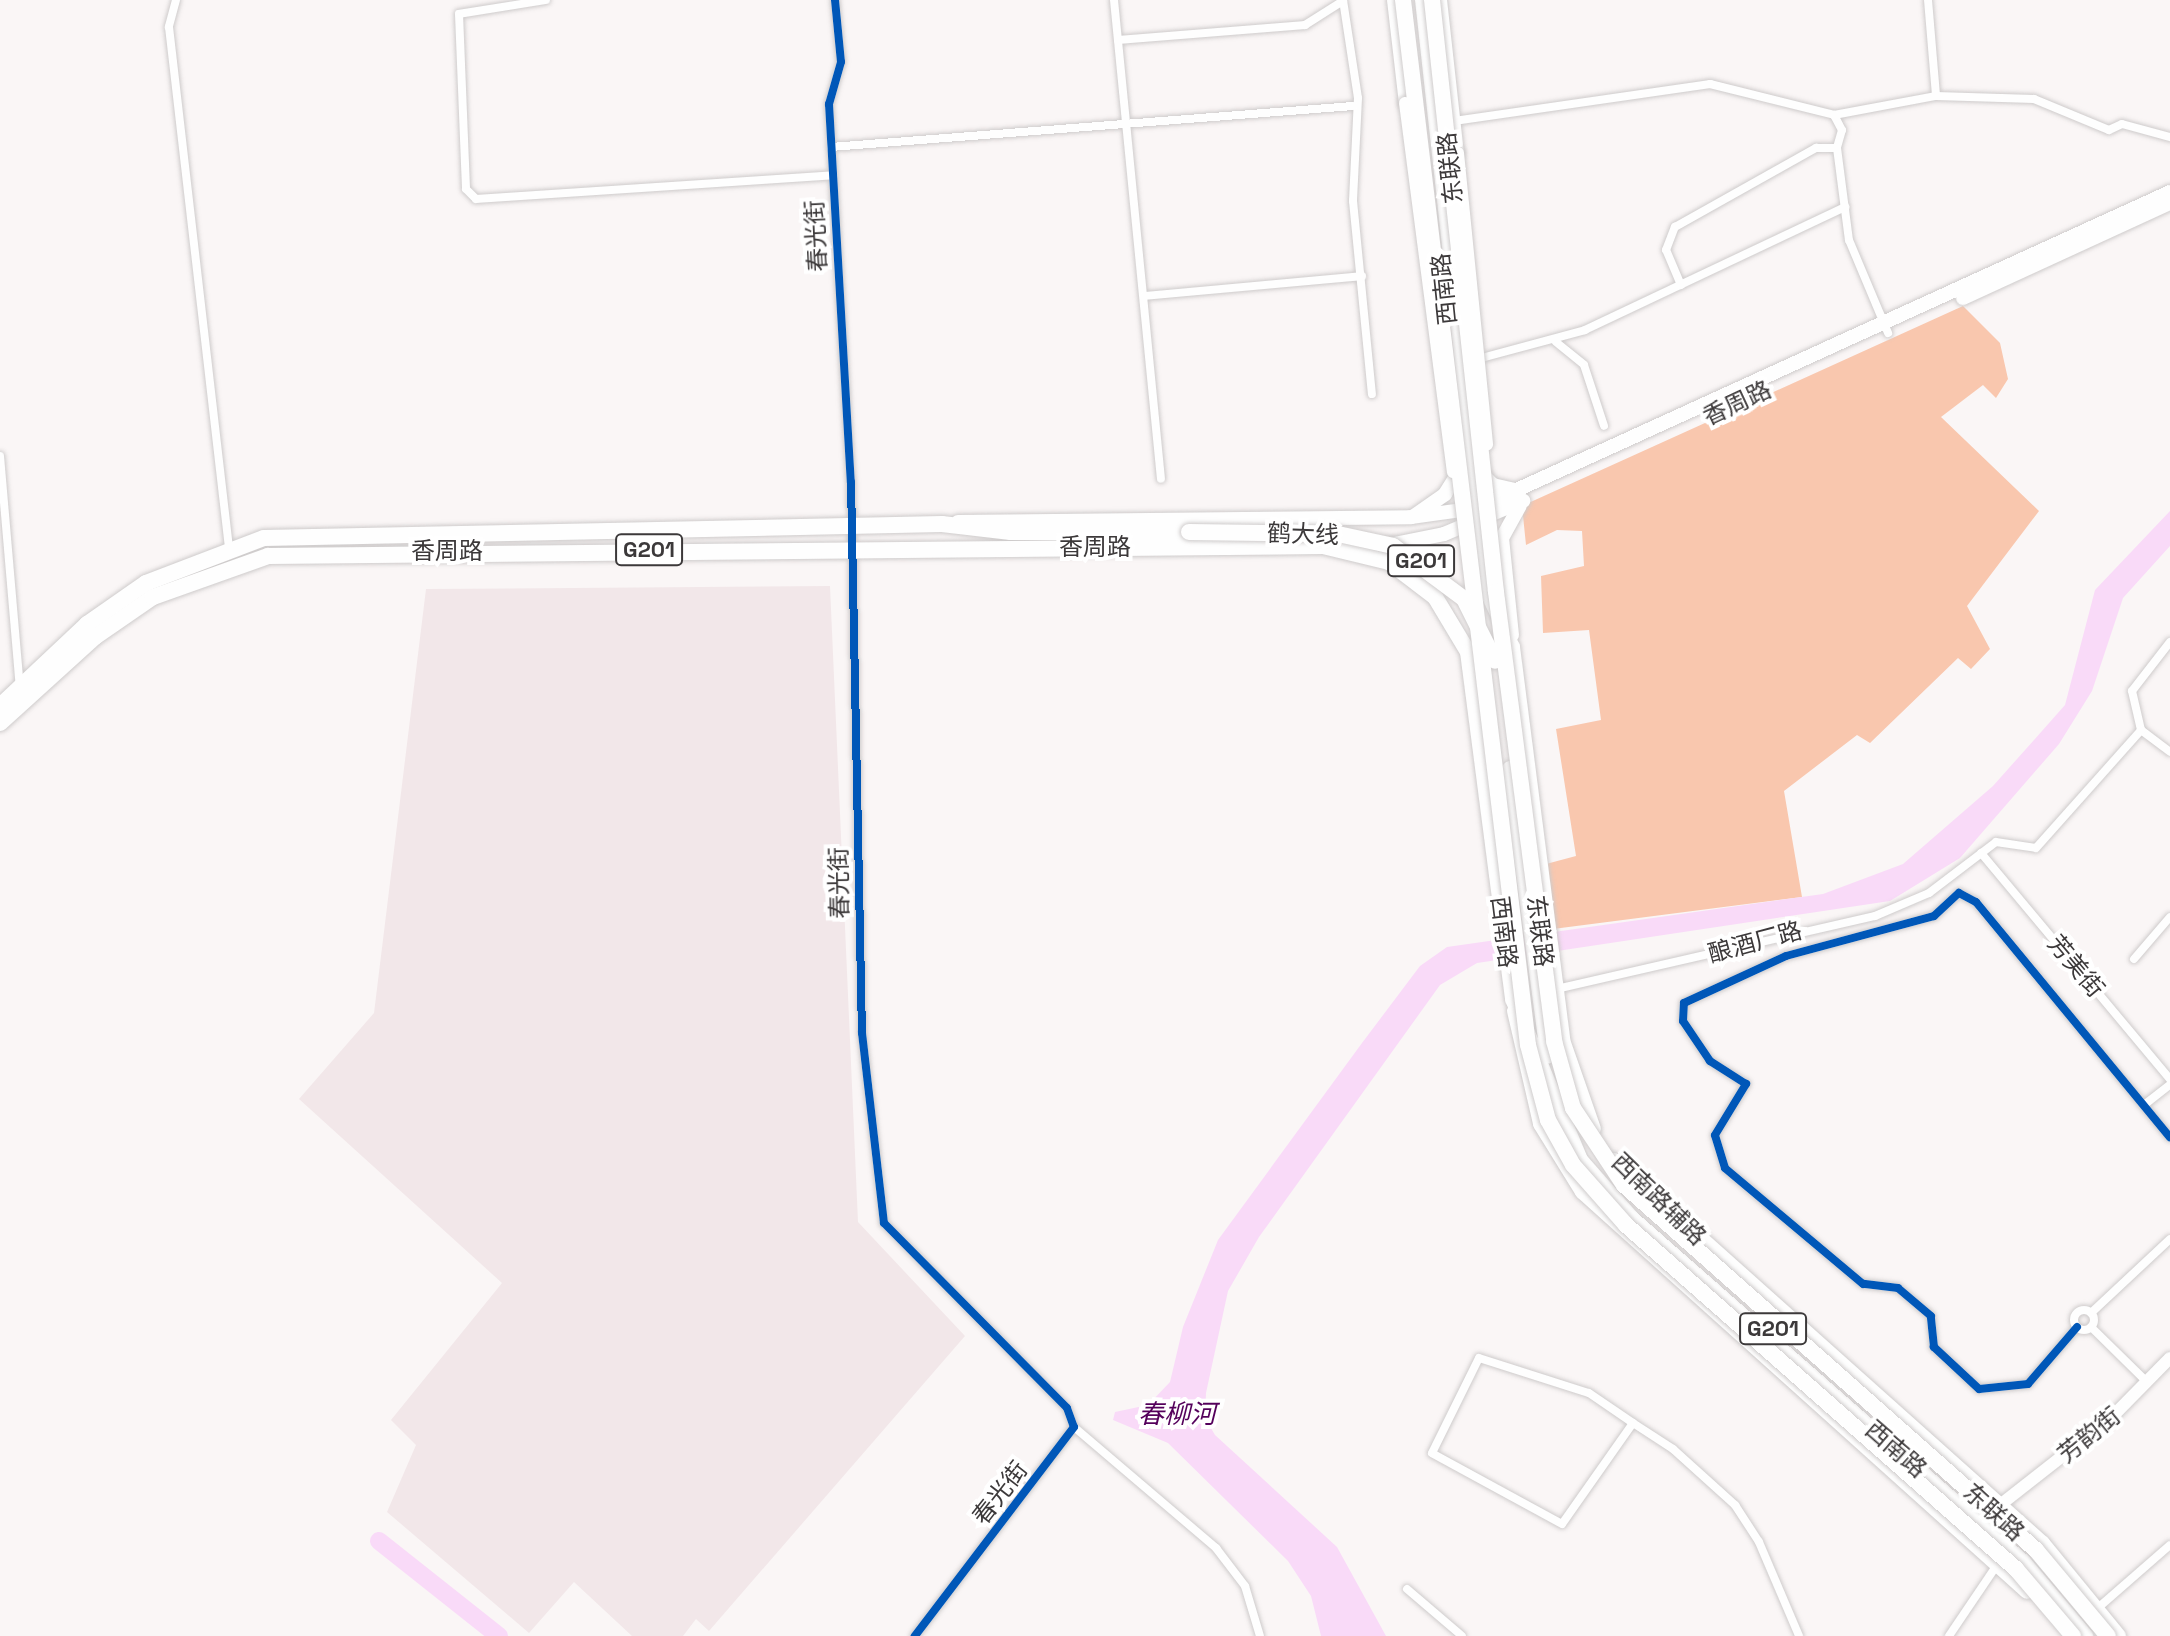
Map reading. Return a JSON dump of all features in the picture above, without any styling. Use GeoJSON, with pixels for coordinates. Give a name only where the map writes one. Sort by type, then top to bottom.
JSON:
{"type":"FeatureCollection","features":[{"type":"Feature","properties":{"kind":"highway","name":"东联路"},"geometry":{"type":"LineString","coordinates":[[1403,0],[1473,510],[1554,1041],[1584,1130],[1644,1205],[2036,1550],[2115,1635]]}},
{"type":"Feature","properties":{"kind":"highway","name":"东联路"},"geometry":{"type":"LineString","coordinates":[[1432,0],[1473,510],[1528,1045],[1559,1143],[1626,1225],[2006,1560],[2073,1636]]}},
{"type":"Feature","properties":{"kind":"highway","name":"香周路"},"geometry":{"type":"LineString","coordinates":[[0,723],[21,695],[114,603],[178,566],[229,548],[346,532],[942,524]]}},
{"type":"Feature","properties":{"kind":"highway","name":"鹤大线"},"geometry":{"type":"LineString","coordinates":[[942,524],[1011,532],[1358,536],[1425,564],[1464,599],[1490,640],[1510,769]]}},
{"type":"Feature","properties":{"kind":"highway","name":"香周路"},"geometry":{"type":"LineString","coordinates":[[0,706],[21,695],[95,637],[153,597],[268,556],[1323,546]]}},
{"type":"Feature","properties":{"kind":"highway","name":"鹤大线"},"geometry":{"type":"LineString","coordinates":[[1323,546],[1372,555],[1407,573],[1446,610],[1468,652]]}},
{"type":"Feature","properties":{"kind":"highway"},"geometry":{"type":"LineString","coordinates":[[1468,652],[1513,647]]}},
{"type":"Feature","properties":{"kind":"highway","name":"西南路"},"geometry":{"type":"LineString","coordinates":[[1468,652],[1513,999],[1536,1044],[1568,1139],[1603,1189],[1985,1522]]}},
{"type":"Feature","properties":{"kind":"highway","name":"西南路"},"geometry":{"type":"LineString","coordinates":[[1510,769],[1531,930],[1545,971],[1539,993],[1550,1067],[1575,1135],[1617,1192],[2010,1545],[2084,1618],[2096,1636]]}},
{"type":"Feature","properties":{"kind":"highway"},"geometry":{"type":"LineString","coordinates":[[1687,1255],[1732,1268]]}},
{"type":"Feature","properties":{"kind":"highway"},"geometry":{"type":"LineString","coordinates":[[1985,1522],[2000,1505]]}},
{"type":"Feature","properties":{"kind":"highway","name":"西南路"},"geometry":{"type":"LineString","coordinates":[[2010,1545],[2085,1636]]}},
{"type":"Feature","properties":{"kind":"highway"},"geometry":{"type":"LineString","coordinates":[[2084,1618],[2115,1635]]}},
{"type":"Feature","properties":{"kind":"main road"},"geometry":{"type":"LineString","coordinates":[[1393,0],[1441,418],[1473,510]]}},
{"type":"Feature","properties":{"kind":"main road","name":"西南路"},"geometry":{"type":"LineString","coordinates":[[1412,0],[1473,510]]}},
{"type":"Feature","properties":{"kind":"main road","name":"西南路"},"geometry":{"type":"LineString","coordinates":[[1422,0],[1461,361],[1468,461]]}},
{"type":"Feature","properties":{"kind":"main road"},"geometry":{"type":"LineString","coordinates":[[1441,0],[1486,412],[1473,510]]}},
{"type":"Feature","properties":{"kind":"main road"},"geometry":{"type":"LineString","coordinates":[[1405,98],[1419,65]]}},
{"type":"Feature","properties":{"kind":"main road","name":"香周路"},"geometry":{"type":"LineString","coordinates":[[942,524],[1411,517],[1473,510],[1527,495],[2170,192]]}},
{"type":"Feature","properties":{"kind":"main road","name":"香周路"},"geometry":{"type":"LineString","coordinates":[[1887,328],[2170,203]]}},
{"type":"Feature","properties":{"kind":"main road"},"geometry":{"type":"LineString","coordinates":[[1411,517],[1445,494],[1468,461],[1493,485],[1527,495],[1502,538],[1513,647]]}},
{"type":"Feature","properties":{"kind":"main road","name":"香周路"},"geometry":{"type":"LineString","coordinates":[[1323,546],[1399,544],[1473,510]]}},
{"type":"Feature","properties":{"kind":"main road","name":"西南路辅路"},"geometry":{"type":"LineString","coordinates":[[1473,510],[1482,593],[1513,647],[1548,927],[1545,971],[1556,989],[1567,1063],[1604,1145],[1732,1268],[2000,1505],[2099,1607],[2115,1635]]}},
{"type":"Feature","properties":{"kind":"main road","name":"西南路"},"geometry":{"type":"LineString","coordinates":[[1468,652],[1482,593]]}},
{"type":"Feature","properties":{"kind":"main road","name":"西南路辅路"},"geometry":{"type":"LineString","coordinates":[[1513,999],[1535,1111],[1582,1192],[1998,1564],[2063,1636]]}},
{"type":"Feature","properties":{"kind":"main road","name":"芳韵街"},"geometry":{"type":"LineString","coordinates":[[2000,1505],[2147,1382],[2170,1358]]}},
{"type":"Feature","properties":{"kind":"street"},"geometry":{"type":"LineString","coordinates":[[176,0],[169,27],[229,548]]}},
{"type":"Feature","properties":{"kind":"street"},"geometry":{"type":"LineString","coordinates":[[546,0],[459,14],[466,189],[476,199],[833,175]]}},
{"type":"Feature","properties":{"kind":"street","name":"春光街"},"geometry":{"type":"LineString","coordinates":[[835,0],[841,62],[829,104],[853,549],[862,1033],[884,1223],[1067,1408],[1074,1427],[915,1636]]}},
{"type":"Feature","properties":{"kind":"street"},"geometry":{"type":"LineString","coordinates":[[1114,0],[1161,479]]}},
{"type":"Feature","properties":{"kind":"street"},"geometry":{"type":"LineString","coordinates":[[1118,40],[1305,25],[1343,0],[1358,98],[1353,106],[1372,394]]}},
{"type":"Feature","properties":{"kind":"street"},"geometry":{"type":"LineString","coordinates":[[1928,0],[1936,96]]}},
{"type":"Feature","properties":{"kind":"street"},"geometry":{"type":"LineString","coordinates":[[1454,121],[1710,84],[1834,115],[1936,96],[2034,99],[2109,130],[2122,124],[2170,137]]}},
{"type":"Feature","properties":{"kind":"street"},"geometry":{"type":"LineString","coordinates":[[831,147],[1353,106]]}},
{"type":"Feature","properties":{"kind":"street"},"geometry":{"type":"LineString","coordinates":[[1834,115],[1842,130],[1837,148],[1849,240],[1887,328]]}},
{"type":"Feature","properties":{"kind":"street"},"geometry":{"type":"LineString","coordinates":[[1681,285],[1666,250],[1675,227],[1816,148],[1837,148]]}},
{"type":"Feature","properties":{"kind":"street"},"geometry":{"type":"LineString","coordinates":[[1461,361],[1556,342],[1845,207]]}},
{"type":"Feature","properties":{"kind":"street"},"geometry":{"type":"LineString","coordinates":[[1144,296],[1362,276]]}},
{"type":"Feature","properties":{"kind":"street"},"geometry":{"type":"LineString","coordinates":[[1556,342],[1584,365],[1604,426]]}},
{"type":"Feature","properties":{"kind":"street"},"geometry":{"type":"LineString","coordinates":[[0,456],[21,695]]}},
{"type":"Feature","properties":{"kind":"street"},"geometry":{"type":"LineString","coordinates":[[2170,642],[2132,691],[2141,730],[2170,752]]}},
{"type":"Feature","properties":{"kind":"street"},"geometry":{"type":"LineString","coordinates":[[1981,853],[1996,842],[2036,848],[2046,841],[2141,730]]}},
{"type":"Feature","properties":{"kind":"street","name":"酿酒厂路"},"geometry":{"type":"LineString","coordinates":[[1513,999],[1875,916],[1929,893],[1981,853]]}},
{"type":"Feature","properties":{"kind":"street","name":"芳美街"},"geometry":{"type":"LineString","coordinates":[[1981,853],[2170,1079]]}},
{"type":"Feature","properties":{"kind":"street"},"geometry":{"type":"LineString","coordinates":[[2091,1313],[2078,1312],[2077,1327],[2028,1384],[1979,1389],[1934,1347],[1931,1316],[1898,1288],[1863,1284],[1725,1168],[1715,1135],[1746,1084],[1710,1061],[1683,1021],[1684,1003],[1786,956],[1934,916],[1959,893],[1976,902],[2170,1137]]}},
{"type":"Feature","properties":{"kind":"street"},"geometry":{"type":"LineString","coordinates":[[2134,959],[2170,917]]}},
{"type":"Feature","properties":{"kind":"street"},"geometry":{"type":"LineString","coordinates":[[2144,1105],[2170,1085]]}},
{"type":"Feature","properties":{"kind":"street"},"geometry":{"type":"LineString","coordinates":[[2091,1327],[2091,1313],[2170,1239]]}},
{"type":"Feature","properties":{"kind":"street"},"geometry":{"type":"LineString","coordinates":[[2077,1327],[2091,1327],[2147,1382]]}},
{"type":"Feature","properties":{"kind":"street"},"geometry":{"type":"LineString","coordinates":[[1633,1423],[1562,1524],[1432,1453],[1479,1358],[1589,1393],[1633,1423],[1735,1505],[1759,1542],[1799,1636]]}},
{"type":"Feature","properties":{"kind":"street"},"geometry":{"type":"LineString","coordinates":[[1074,1427],[1216,1548],[1245,1586],[1260,1636]]}},
{"type":"Feature","properties":{"kind":"street"},"geometry":{"type":"LineString","coordinates":[[1949,1636],[2010,1545]]}},
{"type":"Feature","properties":{"kind":"street"},"geometry":{"type":"LineString","coordinates":[[2099,1607],[2170,1545]]}},
{"type":"Feature","properties":{"kind":"street"},"geometry":{"type":"LineString","coordinates":[[1407,1589],[1462,1636]]}},
{"type":"Feature","properties":{"kind":"shaded area"},"geometry":{"type":"Polygon","coordinates":[[[1963,306],[2000,343],[2008,379],[1996,398],[1983,385],[1941,417],[2039,511],[1967,606],[1990,649],[1971,669],[1958,658],[1870,743],[1857,735],[1784,791],[1802,897],[1553,929],[1546,864],[1576,856],[1556,729],[1601,720],[1589,630],[1543,633],[1541,576],[1584,566],[1582,531],[1557,530],[1526,545],[1522,506],[1963,306]]]}},
{"type":"Feature","properties":{"kind":"shaded area"},"geometry":{"type":"Polygon","coordinates":[[[830,586],[858,1222],[965,1336],[709,1631],[696,1619],[683,1636],[632,1636],[574,1582],[529,1633],[387,1512],[416,1445],[391,1420],[502,1283],[299,1099],[374,1013],[426,589],[830,586]]]}},
{"type":"Feature","properties":{"kind":"water","name":"春柳河"},"geometry":{"type":"Polygon","coordinates":[[[2170,511],[2170,546],[2123,598],[2092,691],[2059,744],[1960,858],[1890,901],[1477,963],[1440,985],[1259,1237],[1228,1291],[1206,1393],[1205,1418],[1215,1435],[1337,1547],[1386,1636],[1321,1636],[1311,1596],[1288,1561],[1168,1443],[1113,1420],[1115,1412],[1148,1405],[1170,1382],[1183,1327],[1218,1240],[1420,966],[1447,947],[1823,894],[1903,864],[1993,786],[2065,705],[2095,590],[2170,511]]]}},
{"type":"Feature","properties":{"kind":"waterway"},"geometry":{"type":"LineString","coordinates":[[379,1541],[499,1636]]}},
{"type":"Feature","properties":{"kind":"cycle path"},"geometry":{"type":"LineString","coordinates":[[835,0],[841,62],[829,104],[851,482],[862,1033],[884,1223],[1067,1408],[1074,1427],[915,1636]]}},
{"type":"Feature","properties":{"kind":"cycle path"},"geometry":{"type":"LineString","coordinates":[[2077,1327],[2028,1384],[1979,1389],[1934,1347],[1931,1316],[1898,1288],[1863,1284],[1725,1168],[1715,1135],[1746,1084],[1710,1061],[1683,1021],[1684,1003],[1786,956],[1934,916],[1959,893],[1976,902],[2170,1137]]}}]}
